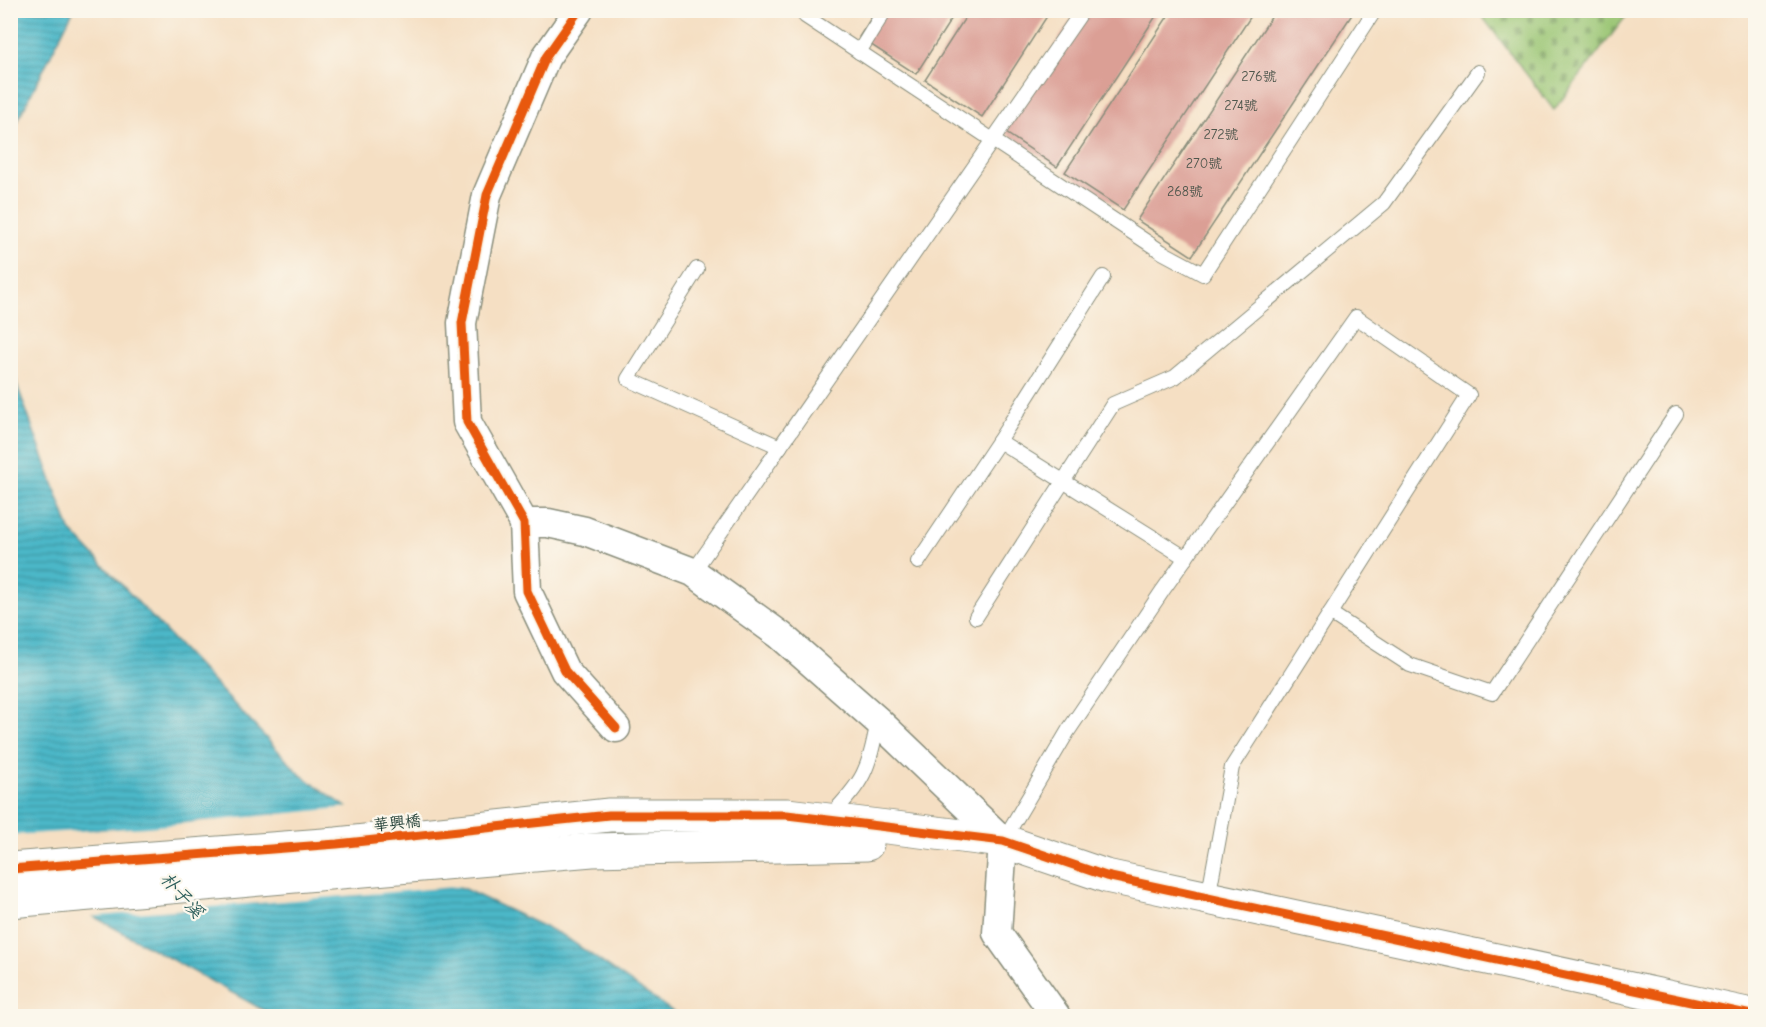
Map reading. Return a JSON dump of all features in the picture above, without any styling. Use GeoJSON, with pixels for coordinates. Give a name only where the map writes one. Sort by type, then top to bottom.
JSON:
{"type":"FeatureCollection","features":[{"type":"Feature","properties":{"kind":"street"},"geometry":{"type":"LineString","coordinates":[[579,10],[546,57],[487,195],[462,323],[468,423],[524,523],[527,591],[565,671],[616,728]]}},
{"type":"Feature","properties":{"kind":"street"},"geometry":{"type":"LineString","coordinates":[[524,523],[548,523],[585,531],[693,572],[780,635],[878,721],[1003,841],[997,933],[1056,1017]]}},
{"type":"Feature","properties":{"kind":"street","name":"華興橋"},"geometry":{"type":"LineString","coordinates":[[10,869],[337,844],[609,815],[791,830]]}},
{"type":"Feature","properties":{"kind":"street"},"geometry":{"type":"LineString","coordinates":[[10,901],[592,850],[791,830],[825,822],[1003,841],[1106,876],[1755,1016]]}},
{"type":"Feature","properties":{"kind":"street"},"geometry":{"type":"LineString","coordinates":[[791,830],[1003,841]]}},
{"type":"Feature","properties":{"kind":"lane"},"geometry":{"type":"LineString","coordinates":[[859,52],[885,10]]}},
{"type":"Feature","properties":{"kind":"lane"},"geometry":{"type":"LineString","coordinates":[[693,572],[1083,10]]}},
{"type":"Feature","properties":{"kind":"lane"},"geometry":{"type":"LineString","coordinates":[[805,16],[1162,252],[1203,274],[1375,10]]}},
{"type":"Feature","properties":{"kind":"lane"},"geometry":{"type":"LineString","coordinates":[[976,617],[1065,482],[1113,404],[1175,377],[1384,203],[1478,72]]}},
{"type":"Feature","properties":{"kind":"lane"},"geometry":{"type":"LineString","coordinates":[[697,269],[628,379],[780,447]]}},
{"type":"Feature","properties":{"kind":"lane"},"geometry":{"type":"LineString","coordinates":[[918,562],[999,441],[1103,277]]}},
{"type":"Feature","properties":{"kind":"lane"},"geometry":{"type":"LineString","coordinates":[[1003,841],[1068,731],[1186,558],[1356,317],[1470,395],[1232,767],[1208,898]]}},
{"type":"Feature","properties":{"kind":"lane"},"geometry":{"type":"LineString","coordinates":[[1330,613],[1410,665],[1492,693],[1676,414]]}},
{"type":"Feature","properties":{"kind":"lane"},"geometry":{"type":"LineString","coordinates":[[999,441],[1186,558]]}},
{"type":"Feature","properties":{"kind":"lane"},"geometry":{"type":"LineString","coordinates":[[825,822],[855,790],[869,765],[878,721]]}},
{"type":"Feature","properties":{"kind":"green space"},"geometry":{"type":"Polygon","coordinates":[[[1478,11],[1630,11],[1554,110],[1478,11]]]}},
{"type":"Feature","properties":{"kind":"water"},"geometry":{"type":"Polygon","coordinates":[[[10,11],[73,11],[11,134],[10,11]]]}},
{"type":"Feature","properties":{"kind":"water","name":"朴子溪"},"geometry":{"type":"Polygon","coordinates":[[[10,351],[17,385],[70,530],[301,775],[458,886],[564,936],[679,1016],[274,1016],[11,871],[10,351]]]}},
{"type":"Feature","properties":{"kind":"pier"},"geometry":{"type":"Polygon","coordinates":[[[351,807],[465,886],[87,917],[10,875],[11,835],[147,827],[351,807]]]}},
{"type":"Feature","properties":{"kind":"building"},"geometry":{"type":"Polygon","coordinates":[[[876,10],[957,10],[916,74],[859,37],[876,10]]]}},
{"type":"Feature","properties":{"kind":"building"},"geometry":{"type":"Polygon","coordinates":[[[970,10],[1051,10],[982,117],[925,80],[970,10]]]}},
{"type":"Feature","properties":{"kind":"building"},"geometry":{"type":"Polygon","coordinates":[[[1078,10],[1160,10],[1057,167],[1000,129],[1078,10]]]}},
{"type":"Feature","properties":{"kind":"building"},"geometry":{"type":"Polygon","coordinates":[[[1172,10],[1255,10],[1123,210],[1065,172],[1172,10]]]}},
{"type":"Feature","properties":{"kind":"building"},"geometry":{"type":"Polygon","coordinates":[[[1276,10],[1355,10],[1192,256],[1137,220],[1276,10]]]}},
{"type":"Feature","properties":{"kind":"cycle path"},"geometry":{"type":"LineString","coordinates":[[579,10],[546,57],[487,195],[462,323],[467,422],[524,523],[527,591],[565,671],[616,728]]}},
{"type":"Feature","properties":{"kind":"cycle path"},"geometry":{"type":"LineString","coordinates":[[10,869],[337,844],[609,815],[787,815],[1003,841],[1106,876],[1756,1016]]}}]}
